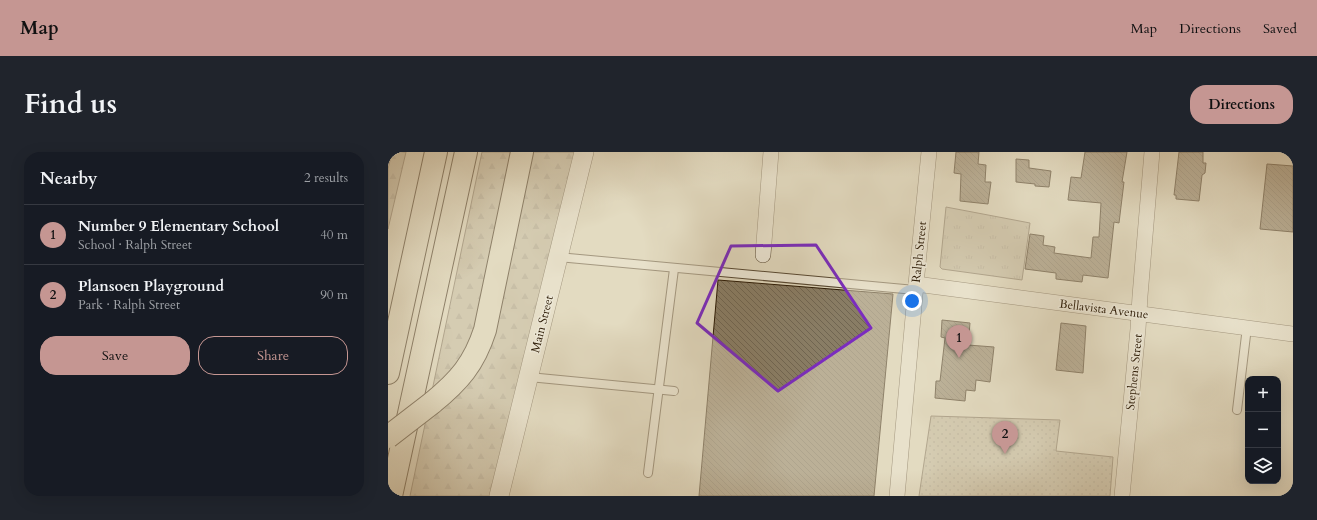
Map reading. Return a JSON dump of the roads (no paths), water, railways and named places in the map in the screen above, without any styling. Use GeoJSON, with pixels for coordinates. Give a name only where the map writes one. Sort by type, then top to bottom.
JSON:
{"type":"FeatureCollection","features":[{"type":"Feature","properties":{"kind":"highway"},"geometry":{"type":"LineString","coordinates":[[388,373],[436,152]]}},
{"type":"Feature","properties":{"kind":"highway"},"geometry":{"type":"LineString","coordinates":[[391,496],[466,152]]}},
{"type":"Feature","properties":{"kind":"highway"},"geometry":{"type":"LineString","coordinates":[[388,437],[447,391],[461,377],[479,348],[485,330],[522,152]]}},
{"type":"Feature","properties":{"kind":"street","name":"Main Street"},"geometry":{"type":"LineString","coordinates":[[499,496],[584,152]]}},
{"type":"Feature","properties":{"kind":"street"},"geometry":{"type":"LineString","coordinates":[[763,256],[771,152]]}},
{"type":"Feature","properties":{"kind":"street","name":"Ralph Street"},"geometry":{"type":"LineString","coordinates":[[897,496],[929,152]]}},
{"type":"Feature","properties":{"kind":"street","name":"Stephens Street"},"geometry":{"type":"LineString","coordinates":[[1122,496],[1138,337],[1138,313],[1152,152]]}},
{"type":"Feature","properties":{"kind":"street","name":"Bellavista Avenue"},"geometry":{"type":"LineString","coordinates":[[916,287],[1138,313],[1293,334]]}},
{"type":"Feature","properties":{"kind":"lane"},"geometry":{"type":"LineString","coordinates":[[558,257],[674,268],[916,287]]}},
{"type":"Feature","properties":{"kind":"lane"},"geometry":{"type":"LineString","coordinates":[[648,474],[674,268]]}},
{"type":"Feature","properties":{"kind":"lane"},"geometry":{"type":"LineString","coordinates":[[1237,410],[1247,327]]}},
{"type":"Feature","properties":{"kind":"lane"},"geometry":{"type":"LineString","coordinates":[[529,377],[674,390]]}},
{"type":"Feature","properties":{"kind":"place","name":"Number 9 Elementary School"},"geometry":{"type":"Point","coordinates":[959,358]}},
{"type":"Feature","properties":{"kind":"place","name":"Plansoen Playground"},"geometry":{"type":"Point","coordinates":[1005,454]}}]}
